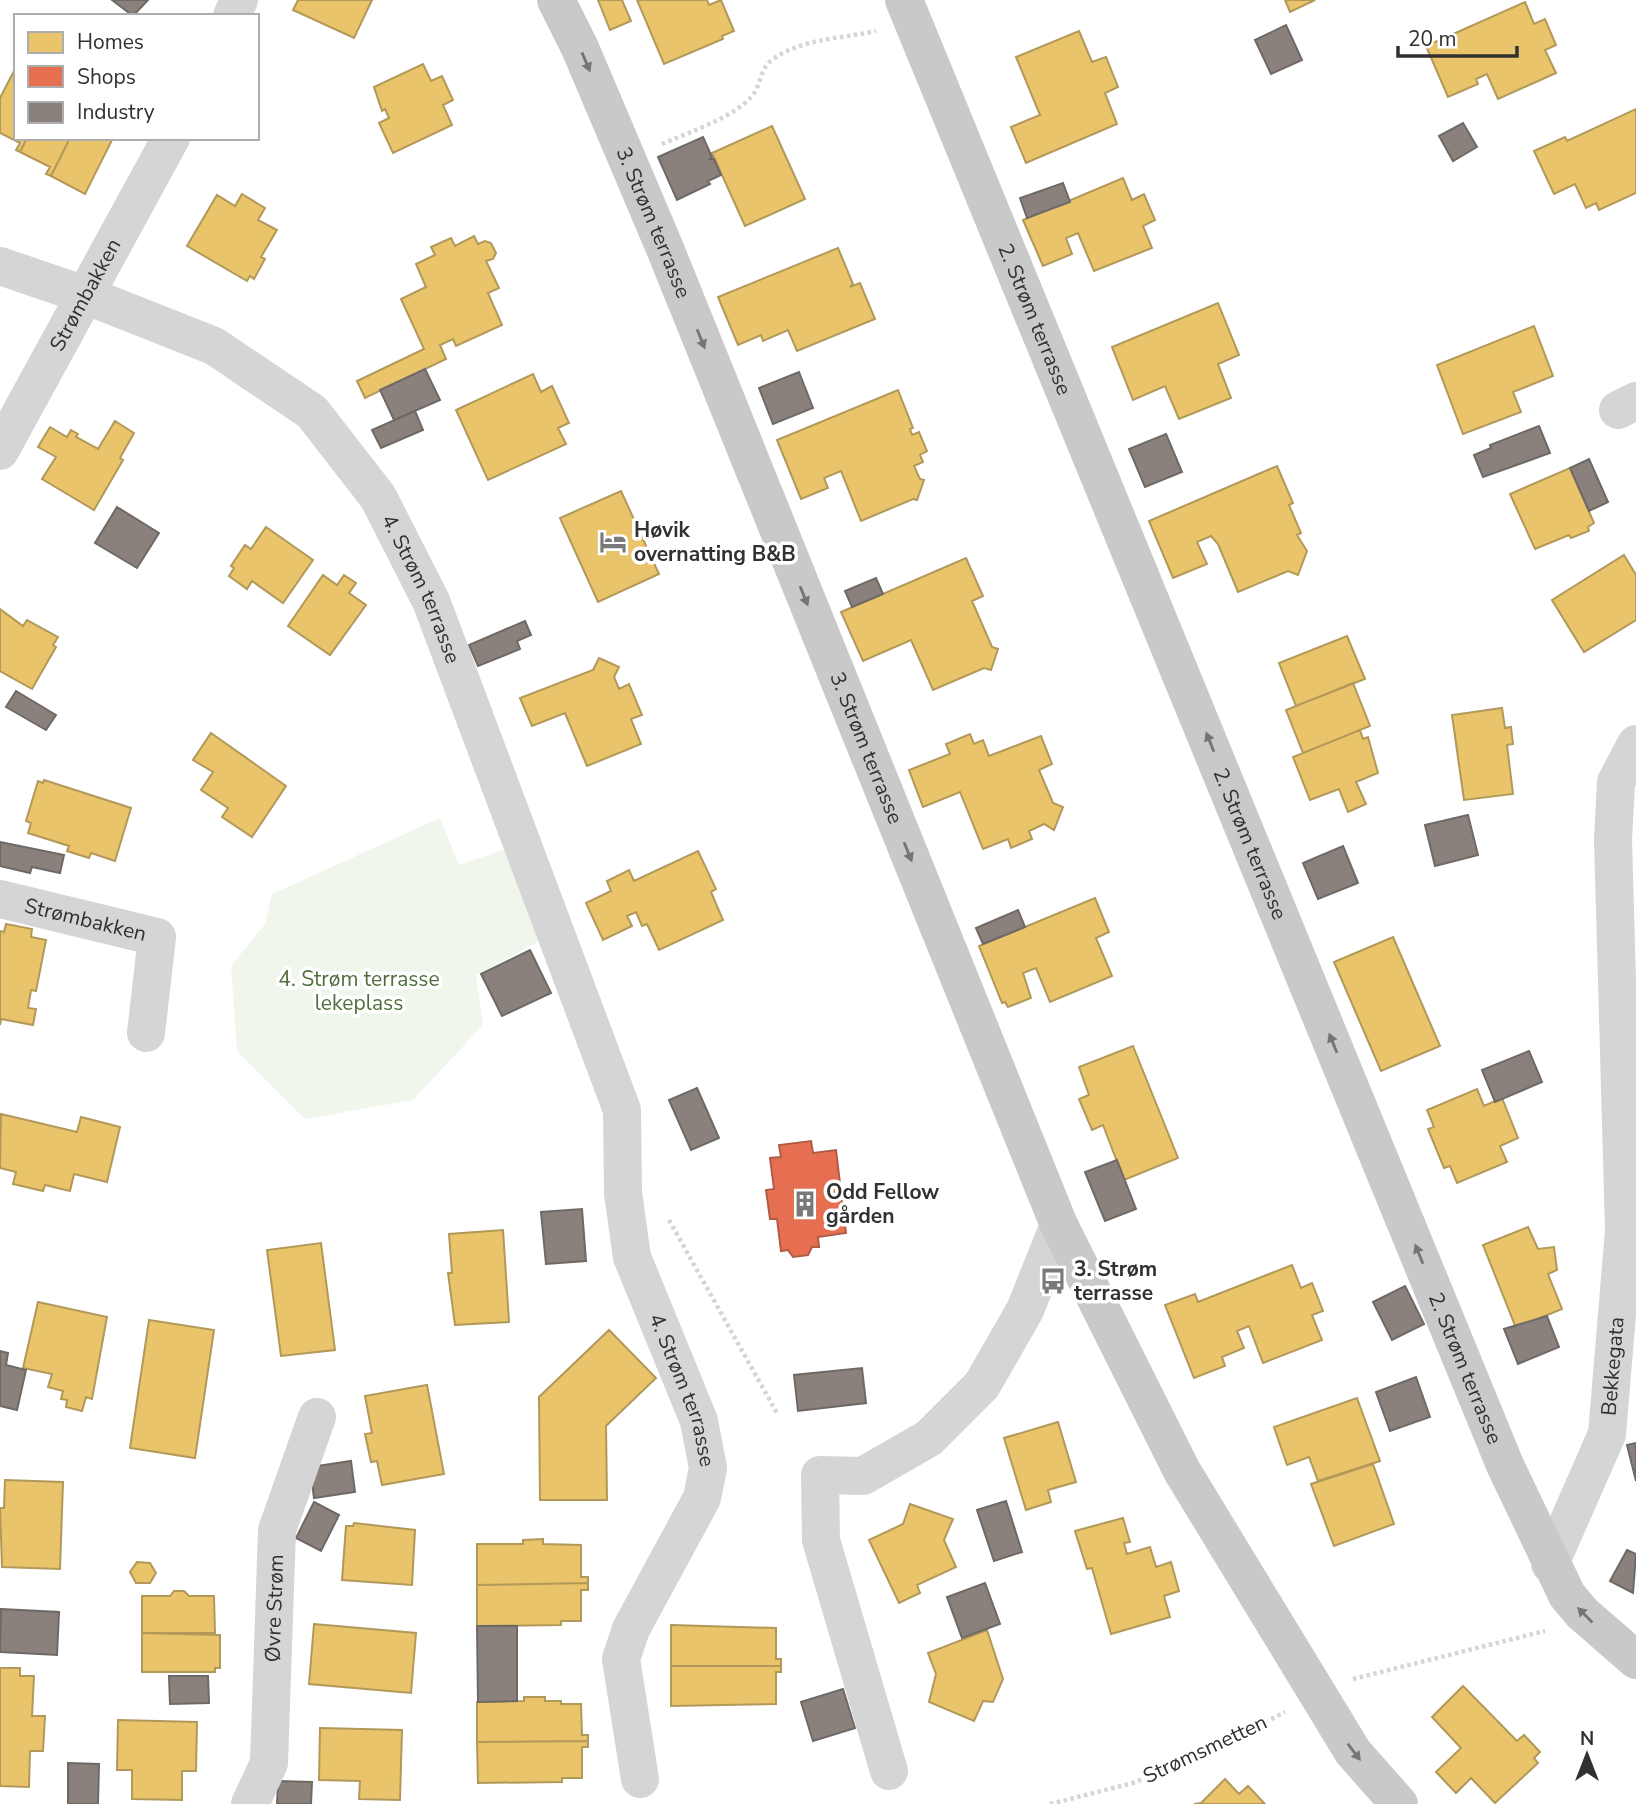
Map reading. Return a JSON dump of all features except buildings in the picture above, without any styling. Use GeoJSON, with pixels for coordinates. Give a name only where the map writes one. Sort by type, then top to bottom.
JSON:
{"type":"FeatureCollection","features":[{"type":"Feature","properties":{"kind":"main road","name":"3. Strøm terrasse"},"geometry":{"type":"LineString","coordinates":[[556,0],[580,48],[666,251],[1059,1225],[1182,1471],[1306,1701],[1399,1804]]}},
{"type":"Feature","properties":{"kind":"main road","name":"2. Strøm terrasse"},"geometry":{"type":"LineString","coordinates":[[906,1],[1505,1465],[1567,1595],[1634,1656]]}},
{"type":"Feature","properties":{"kind":"street","name":"Strømbakken"},"geometry":{"type":"LineString","coordinates":[[0,450],[170,140]]}},
{"type":"Feature","properties":{"kind":"street","name":"4. Strøm terrasse"},"geometry":{"type":"LineString","coordinates":[[0,266],[85,295],[214,346],[312,412],[378,497],[431,601],[499,790],[556,932],[622,1110],[623,1193],[632,1257],[699,1421],[708,1468],[702,1498],[631,1629],[621,1659],[640,1779]]}},
{"type":"Feature","properties":{"kind":"street","name":"Bekkegata"},"geometry":{"type":"LineString","coordinates":[[1550,1564],[1607,1434],[1624,1230],[1613,840],[1616,782],[1636,744]]}},
{"type":"Feature","properties":{"kind":"street","name":"Strømbakken"},"geometry":{"type":"LineString","coordinates":[[0,899],[157,937],[146,1033]]}},
{"type":"Feature","properties":{"kind":"street"},"geometry":{"type":"LineString","coordinates":[[889,1771],[821,1540],[820,1475],[863,1476],[929,1438],[982,1385],[1025,1310],[1059,1225]]}},
{"type":"Feature","properties":{"kind":"street","name":"Øvre Strøm"},"geometry":{"type":"LineString","coordinates":[[250,1804],[268,1763],[276,1530],[317,1417]]}},
{"type":"Feature","properties":{"kind":"path"},"geometry":{"type":"LineString","coordinates":[[652,149],[725,115],[745,102],[757,88],[763,69],[785,52],[816,41],[878,31]]}},
{"type":"Feature","properties":{"kind":"path"},"geometry":{"type":"LineString","coordinates":[[663,1208],[778,1415]]}},
{"type":"Feature","properties":{"kind":"path","name":"Strømsmetten"},"geometry":{"type":"LineString","coordinates":[[1050,1804],[1133,1783],[1367,1674],[1549,1630]]}},
{"type":"Feature","properties":{"kind":"green space","name":"4. Strøm terrasse lekeplass"},"geometry":{"type":"Polygon","coordinates":[[[440,818],[459,865],[521,844],[556,932],[476,975],[483,1025],[413,1100],[305,1119],[237,1051],[231,966],[265,924],[272,894],[440,818]]]}},
{"type":"Feature","properties":{"kind":"place","name":"Høvik overnatting B&B"},"geometry":{"type":"Point","coordinates":[613,542]}},
{"type":"Feature","properties":{"kind":"place","name":"Odd Fellow gården"},"geometry":{"type":"Point","coordinates":[805,1204]}},
{"type":"Feature","properties":{"kind":"place","name":"3. Strøm terrasse"},"geometry":{"type":"Point","coordinates":[1053,1281]}}]}
